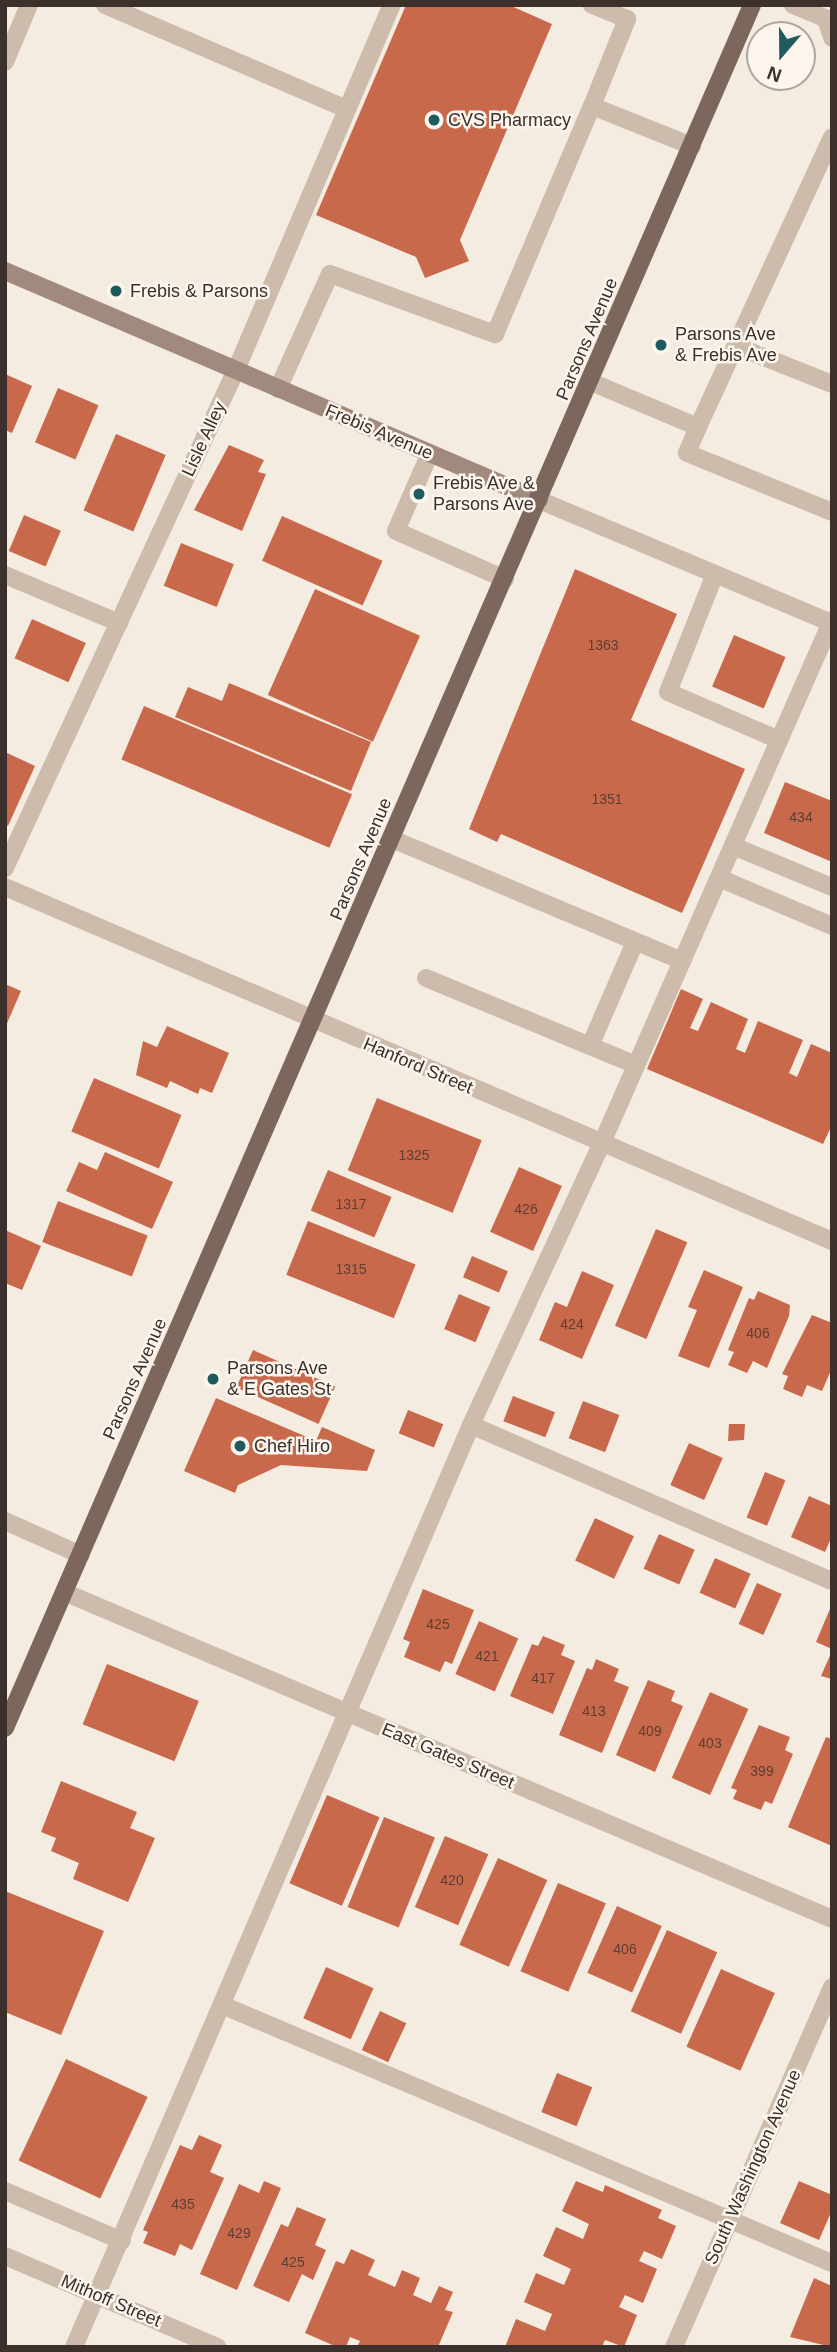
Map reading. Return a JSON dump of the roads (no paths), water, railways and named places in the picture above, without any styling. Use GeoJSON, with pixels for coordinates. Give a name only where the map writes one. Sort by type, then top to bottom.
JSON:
{"type":"FeatureCollection","features":[{"type":"Feature","properties":{"kind":"main road","name":"Parsons Avenue"},"geometry":{"type":"LineString","coordinates":[[5,1728],[314,1022],[752,5]]}},
{"type":"Feature","properties":{"kind":"main road","name":"Frebis Avenue"},"geometry":{"type":"LineString","coordinates":[[5,271],[540,500]]}},
{"type":"Feature","properties":{"kind":"street"},"geometry":{"type":"LineString","coordinates":[[5,62],[29,5]]}},
{"type":"Feature","properties":{"kind":"street"},"geometry":{"type":"LineString","coordinates":[[105,5],[347,109]]}},
{"type":"Feature","properties":{"kind":"street","name":"Lisle Alley"},"geometry":{"type":"LineString","coordinates":[[5,868],[236,370],[392,5]]}},
{"type":"Feature","properties":{"kind":"street"},"geometry":{"type":"LineString","coordinates":[[278,389],[330,274],[495,334],[627,19],[592,5]]}},
{"type":"Feature","properties":{"kind":"street"},"geometry":{"type":"LineString","coordinates":[[793,5],[829,20],[832,38]]}},
{"type":"Feature","properties":{"kind":"street"},"geometry":{"type":"LineString","coordinates":[[592,106],[692,146]]}},
{"type":"Feature","properties":{"kind":"street"},"geometry":{"type":"LineString","coordinates":[[832,137],[687,453],[832,512]]}},
{"type":"Feature","properties":{"kind":"street"},"geometry":{"type":"LineString","coordinates":[[736,346],[832,384]]}},
{"type":"Feature","properties":{"kind":"street"},"geometry":{"type":"LineString","coordinates":[[591,382],[698,428]]}},
{"type":"Feature","properties":{"kind":"street"},"geometry":{"type":"LineString","coordinates":[[430,453],[396,531],[505,579]]}},
{"type":"Feature","properties":{"kind":"street","name":"Frebis Avenue"},"geometry":{"type":"LineString","coordinates":[[540,500],[831,622]]}},
{"type":"Feature","properties":{"kind":"street"},"geometry":{"type":"LineString","coordinates":[[715,574],[668,692],[779,740]]}},
{"type":"Feature","properties":{"kind":"street"},"geometry":{"type":"LineString","coordinates":[[5,575],[119,623]]}},
{"type":"Feature","properties":{"kind":"street"},"geometry":{"type":"LineString","coordinates":[[74,2347],[349,1714],[471,1425],[602,1143],[831,622]]}},
{"type":"Feature","properties":{"kind":"street"},"geometry":{"type":"LineString","coordinates":[[392,839],[682,961]]}},
{"type":"Feature","properties":{"kind":"street"},"geometry":{"type":"LineString","coordinates":[[733,846],[832,887]]}},
{"type":"Feature","properties":{"kind":"street"},"geometry":{"type":"LineString","coordinates":[[719,878],[832,926]]}},
{"type":"Feature","properties":{"kind":"street","name":"Hanford Street"},"geometry":{"type":"LineString","coordinates":[[5,887],[314,1022],[832,1241]]}},
{"type":"Feature","properties":{"kind":"street"},"geometry":{"type":"LineString","coordinates":[[590,1046],[635,942]]}},
{"type":"Feature","properties":{"kind":"street"},"geometry":{"type":"LineString","coordinates":[[426,978],[636,1065]]}},
{"type":"Feature","properties":{"kind":"street"},"geometry":{"type":"LineString","coordinates":[[471,1425],[832,1581]]}},
{"type":"Feature","properties":{"kind":"street"},"geometry":{"type":"LineString","coordinates":[[5,1521],[81,1555]]}},
{"type":"Feature","properties":{"kind":"street","name":"East Gates Street"},"geometry":{"type":"LineString","coordinates":[[64,1592],[832,1919]]}},
{"type":"Feature","properties":{"kind":"street","name":"South Washington Avenue"},"geometry":{"type":"LineString","coordinates":[[674,2347],[832,1987]]}},
{"type":"Feature","properties":{"kind":"street"},"geometry":{"type":"LineString","coordinates":[[222,2005],[832,2263]]}},
{"type":"Feature","properties":{"kind":"street"},"geometry":{"type":"LineString","coordinates":[[5,2191],[122,2241]]}},
{"type":"Feature","properties":{"kind":"street","name":"Mithoff Street"},"geometry":{"type":"LineString","coordinates":[[5,2256],[217,2347]]}},
{"type":"Feature","properties":{"kind":"place","name":"CVS Pharmacy"},"geometry":{"type":"Point","coordinates":[434,120]}},
{"type":"Feature","properties":{"kind":"place","name":"Frebis & Parsons"},"geometry":{"type":"Point","coordinates":[116,291]}},
{"type":"Feature","properties":{"kind":"place","name":"Parsons Ave & Frebis Ave"},"geometry":{"type":"Point","coordinates":[661,345]}},
{"type":"Feature","properties":{"kind":"place","name":"Frebis Ave & Parsons Ave"},"geometry":{"type":"Point","coordinates":[419,494]}},
{"type":"Feature","properties":{"kind":"place","name":"Parsons Ave & E Gates St"},"geometry":{"type":"Point","coordinates":[213,1379]}},
{"type":"Feature","properties":{"kind":"place","name":"Chef Hiro"},"geometry":{"type":"Point","coordinates":[240,1446]}}]}
